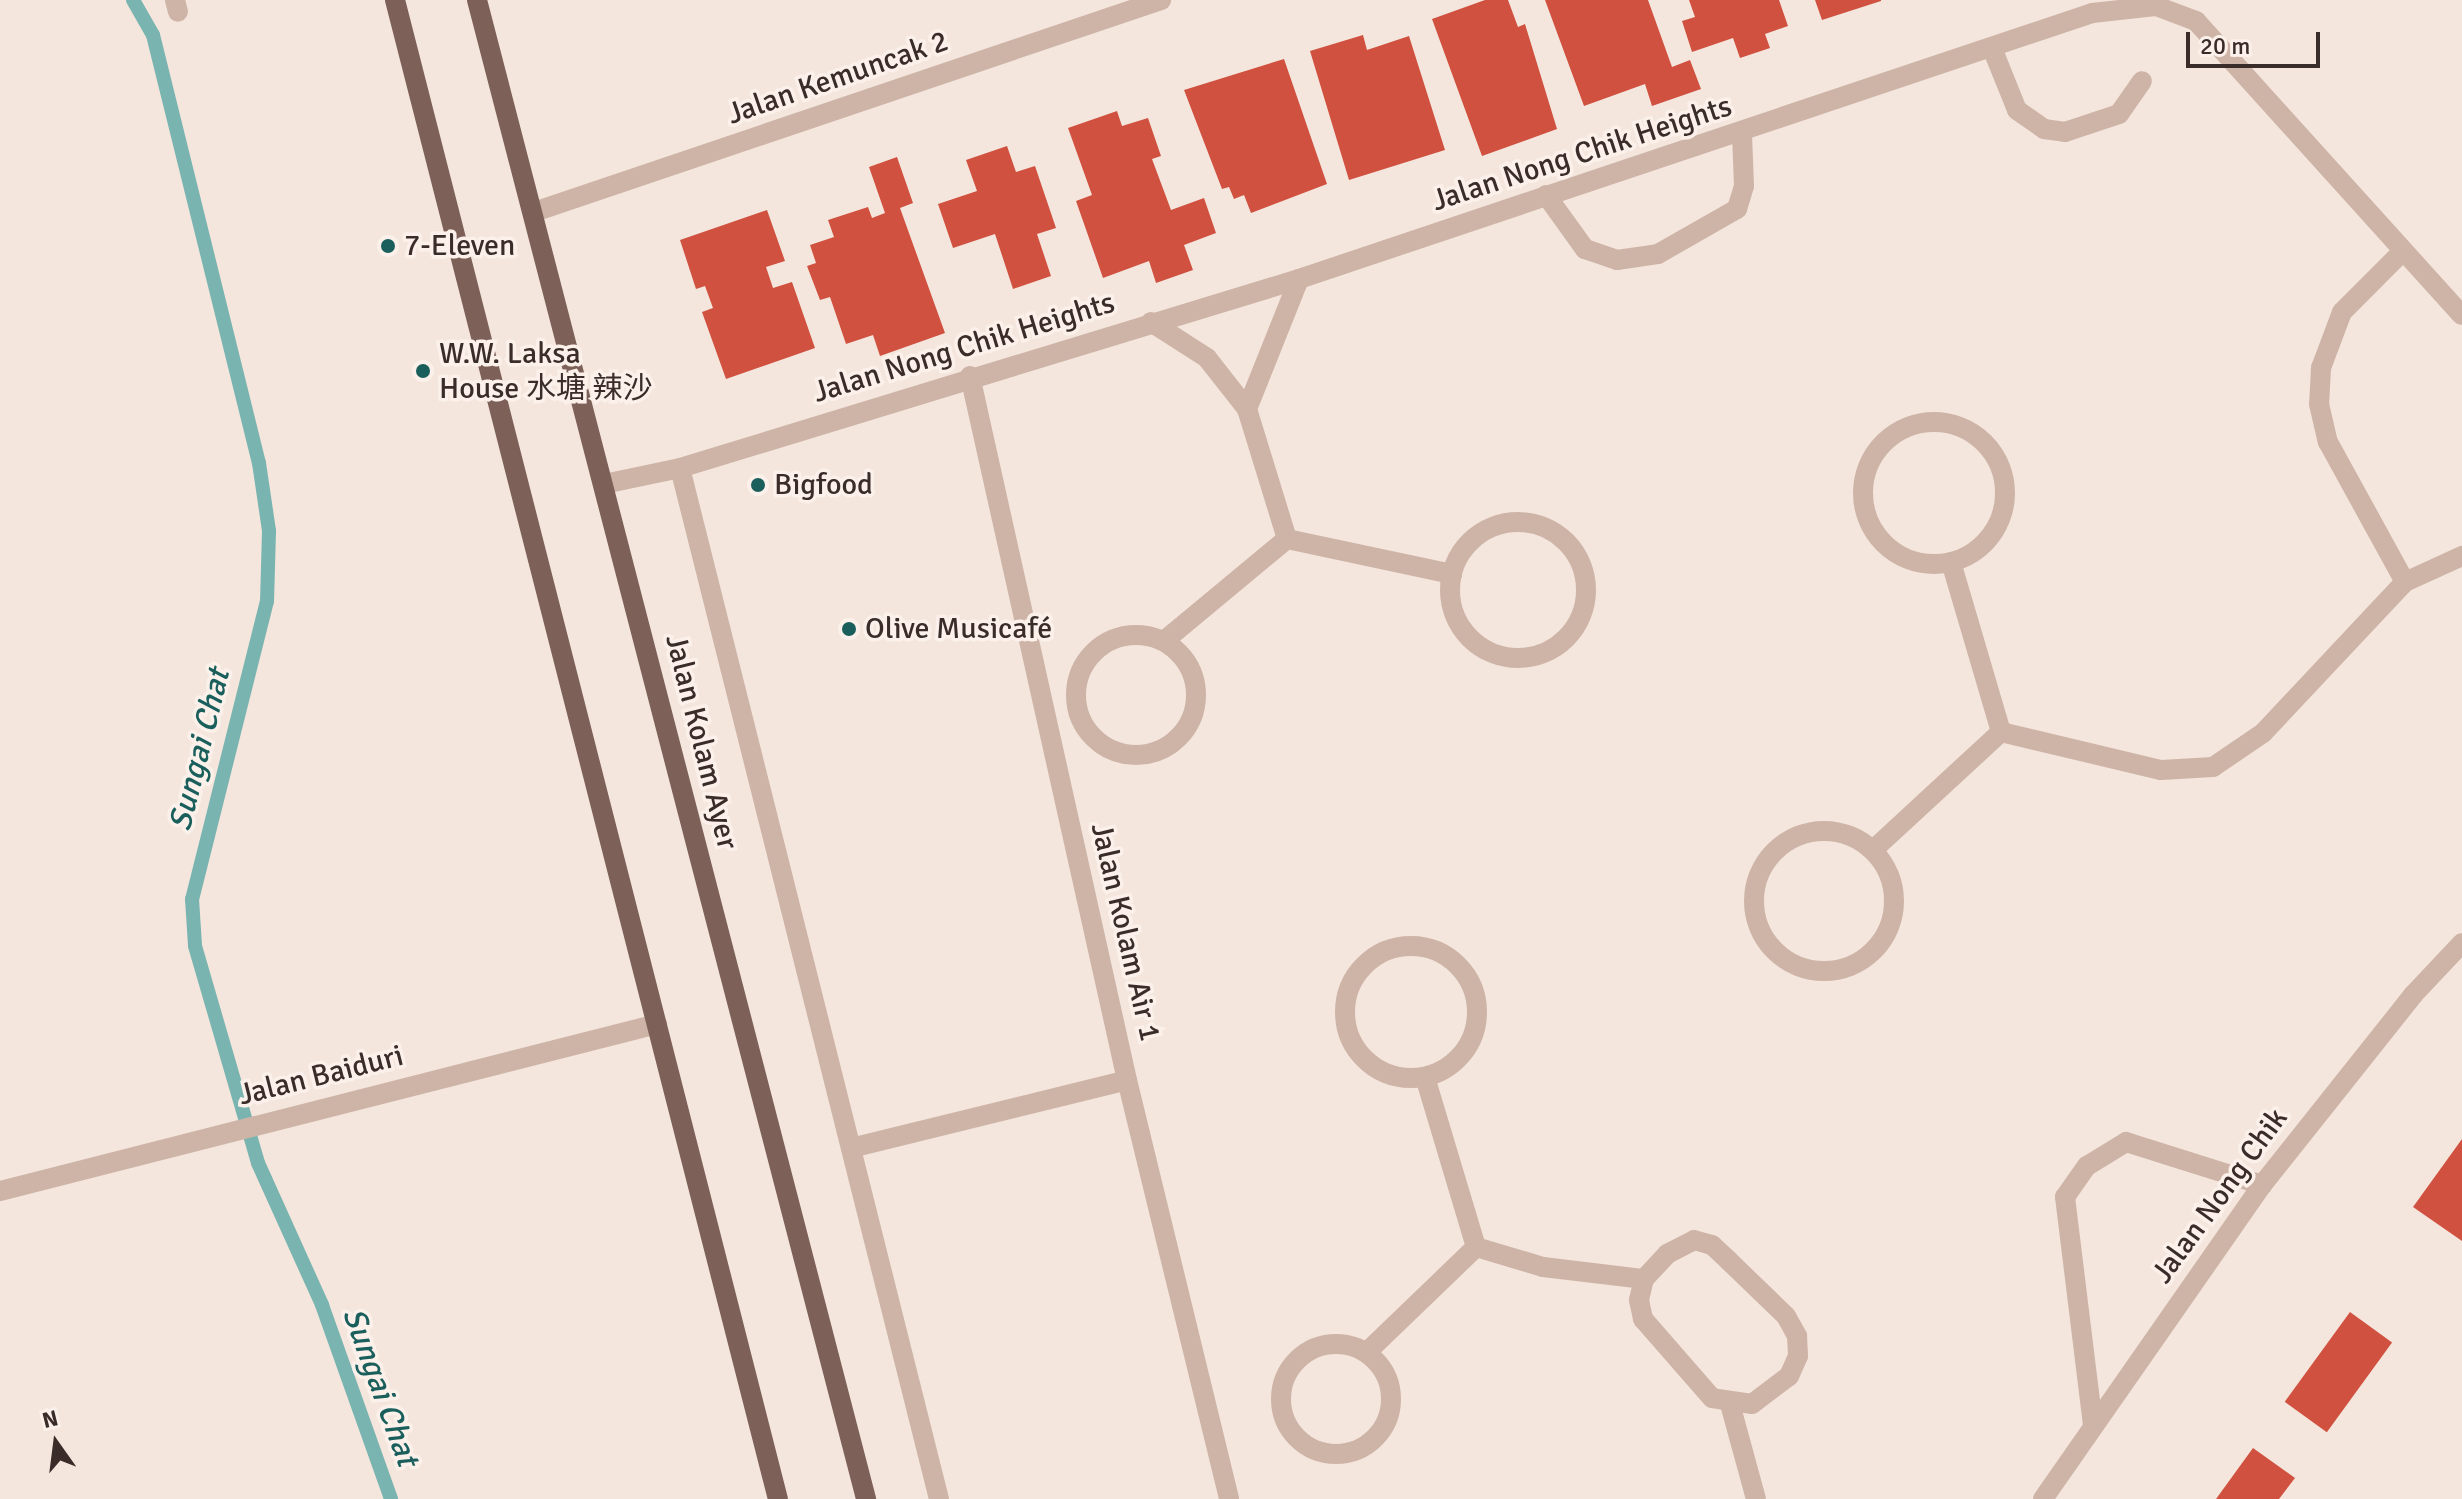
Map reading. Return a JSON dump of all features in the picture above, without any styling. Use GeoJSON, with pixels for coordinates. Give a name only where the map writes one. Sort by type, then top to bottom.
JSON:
{"type":"FeatureCollection","features":[{"type":"Feature","properties":{"kind":"main road"},"geometry":{"type":"LineString","coordinates":[[395,0],[778,1499]]}},
{"type":"Feature","properties":{"kind":"main road","name":"Jalan Kolam Ayer"},"geometry":{"type":"LineString","coordinates":[[477,0],[866,1499]]}},
{"type":"Feature","properties":{"kind":"street","name":"Jalan Kemuncak 2"},"geometry":{"type":"LineString","coordinates":[[534,212],[1161,0]]}},
{"type":"Feature","properties":{"kind":"street","name":"Jalan Nong Chik Heights"},"geometry":{"type":"LineString","coordinates":[[604,484],[680,468],[970,376],[1299,279],[1546,195],[1742,134],[2092,13],[2156,6],[2196,21],[2462,315]]}},
{"type":"Feature","properties":{"kind":"street"},"geometry":{"type":"LineString","coordinates":[[1992,48],[2017,110],[2044,129],[2065,132],[2119,114],[2142,81]]}},
{"type":"Feature","properties":{"kind":"street"},"geometry":{"type":"LineString","coordinates":[[1546,195],[1585,249],[1617,260],[1658,254],[1737,209],[1744,186],[1742,134]]}},
{"type":"Feature","properties":{"kind":"street"},"geometry":{"type":"LineString","coordinates":[[2403,251],[2342,312],[2321,368],[2319,404],[2328,442],[2405,582]]}},
{"type":"Feature","properties":{"kind":"street"},"geometry":{"type":"LineString","coordinates":[[1247,409],[1299,279]]}},
{"type":"Feature","properties":{"kind":"street"},"geometry":{"type":"LineString","coordinates":[[1151,322],[1207,358],[1247,409],[1287,539]]}},
{"type":"Feature","properties":{"kind":"street","name":"Jalan Kolam Air 1"},"geometry":{"type":"LineString","coordinates":[[970,376],[1127,1080],[1229,1499]]}},
{"type":"Feature","properties":{"kind":"street"},"geometry":{"type":"LineString","coordinates":[[1921,423],[1968,430],[1987,445],[2000,466],[2005,489],[2002,514],[1991,535],[1951,562],[1929,563],[1887,547],[1865,509],[1863,486],[1881,446],[1921,423]]}},
{"type":"Feature","properties":{"kind":"street"},"geometry":{"type":"LineString","coordinates":[[680,468],[939,1499]]}},
{"type":"Feature","properties":{"kind":"street"},"geometry":{"type":"LineString","coordinates":[[1538,525],[1574,550],[1584,569],[1583,613],[1554,648],[1533,657],[1510,659],[1469,638],[1456,619],[1452,574],[1460,554],[1495,526],[1538,525]]}},
{"type":"Feature","properties":{"kind":"street"},"geometry":{"type":"LineString","coordinates":[[1287,539],[1452,574]]}},
{"type":"Feature","properties":{"kind":"street"},"geometry":{"type":"LineString","coordinates":[[1164,641],[1287,539]]}},
{"type":"Feature","properties":{"kind":"street"},"geometry":{"type":"LineString","coordinates":[[2001,732],[2161,770],[2213,767],[2263,733],[2405,582],[2462,556]]}},
{"type":"Feature","properties":{"kind":"street"},"geometry":{"type":"LineString","coordinates":[[1951,562],[2001,732]]}},
{"type":"Feature","properties":{"kind":"street"},"geometry":{"type":"LineString","coordinates":[[1145,636],[1164,641],[1192,671],[1195,713],[1170,746],[1130,755],[1110,749],[1094,738],[1080,714],[1077,687],[1082,668],[1093,653],[1118,639],[1145,636]]}},
{"type":"Feature","properties":{"kind":"street"},"geometry":{"type":"LineString","coordinates":[[1873,850],[2001,732]]}},
{"type":"Feature","properties":{"kind":"street"},"geometry":{"type":"LineString","coordinates":[[1817,832],[1852,837],[1873,850],[1886,867],[1894,911],[1874,949],[1856,963],[1813,970],[1773,948],[1759,929],[1754,906],[1766,860],[1784,844],[1817,832]]}},
{"type":"Feature","properties":{"kind":"street","name":"Jalan Nong Chik"},"geometry":{"type":"LineString","coordinates":[[2043,1499],[2262,1185],[2413,995],[2462,943]]}},
{"type":"Feature","properties":{"kind":"street"},"geometry":{"type":"LineString","coordinates":[[1401,946],[1445,954],[1463,969],[1478,1010],[1464,1053],[1425,1077],[1404,1077],[1375,1066],[1353,1045],[1346,1025],[1348,994],[1363,966],[1401,946]]}},
{"type":"Feature","properties":{"kind":"street","name":"Jalan Baiduri"},"geometry":{"type":"LineString","coordinates":[[0,1191],[332,1103],[657,1024]]}},
{"type":"Feature","properties":{"kind":"street"},"geometry":{"type":"LineString","coordinates":[[1425,1077],[1476,1247]]}},
{"type":"Feature","properties":{"kind":"street"},"geometry":{"type":"LineString","coordinates":[[851,1148],[1127,1080]]}},
{"type":"Feature","properties":{"kind":"street"},"geometry":{"type":"LineString","coordinates":[[2093,1425],[2065,1197],[2087,1166],[2126,1142],[2262,1185]]}},
{"type":"Feature","properties":{"kind":"street"},"geometry":{"type":"LineString","coordinates":[[1694,1240],[1712,1245],[1786,1316],[1797,1336],[1798,1356],[1789,1376],[1752,1404],[1730,1404],[1712,1398],[1643,1319],[1639,1300],[1644,1279],[1667,1254],[1694,1240]]}},
{"type":"Feature","properties":{"kind":"street"},"geometry":{"type":"LineString","coordinates":[[1476,1247],[1543,1267],[1644,1279]]}},
{"type":"Feature","properties":{"kind":"street"},"geometry":{"type":"LineString","coordinates":[[1367,1352],[1476,1247]]}},
{"type":"Feature","properties":{"kind":"street"},"geometry":{"type":"LineString","coordinates":[[1333,1344],[1367,1352],[1381,1366],[1391,1402],[1377,1437],[1343,1454],[1306,1446],[1284,1419],[1281,1394],[1289,1369],[1316,1347],[1333,1344]]}},
{"type":"Feature","properties":{"kind":"street"},"geometry":{"type":"LineString","coordinates":[[1730,1404],[1756,1499]]}},
{"type":"Feature","properties":{"kind":"building"},"geometry":{"type":"Polygon","coordinates":[[[1485,0],[1508,0],[1518,27],[1525,24],[1557,129],[1482,156],[1432,19],[1485,0]]]}},
{"type":"Feature","properties":{"kind":"building"},"geometry":{"type":"Polygon","coordinates":[[[1545,0],[1648,0],[1672,67],[1690,60],[1701,89],[1652,106],[1645,84],[1584,106],[1545,0]]]}},
{"type":"Feature","properties":{"kind":"building"},"geometry":{"type":"Polygon","coordinates":[[[1689,0],[1779,0],[1788,26],[1765,34],[1770,48],[1740,58],[1733,38],[1692,52],[1682,21],[1695,17],[1689,0]]]}},
{"type":"Feature","properties":{"kind":"building"},"geometry":{"type":"Polygon","coordinates":[[[1815,0],[1881,0],[1881,1],[1822,20],[1815,0]]]}},
{"type":"Feature","properties":{"kind":"building"},"geometry":{"type":"Polygon","coordinates":[[[1363,35],[1367,50],[1409,36],[1445,150],[1349,180],[1310,51],[1363,35]]]}},
{"type":"Feature","properties":{"kind":"building"},"geometry":{"type":"Polygon","coordinates":[[[1284,59],[1327,184],[1251,213],[1244,195],[1234,199],[1229,187],[1222,189],[1184,90],[1284,59]]]}},
{"type":"Feature","properties":{"kind":"building"},"geometry":{"type":"Polygon","coordinates":[[[1117,111],[1122,126],[1148,118],[1161,156],[1152,159],[1171,210],[1204,198],[1216,233],[1184,245],[1193,270],[1156,283],[1149,261],[1103,278],[1076,201],[1092,195],[1068,128],[1117,111]]]}},
{"type":"Feature","properties":{"kind":"building"},"geometry":{"type":"Polygon","coordinates":[[[1007,146],[1016,172],[1035,166],[1056,228],[1037,234],[1051,276],[1013,289],[995,234],[953,248],[938,204],[977,191],[966,160],[1007,146]]]}},
{"type":"Feature","properties":{"kind":"building"},"geometry":{"type":"Polygon","coordinates":[[[897,157],[913,203],[900,208],[945,333],[880,356],[873,335],[846,344],[830,297],[820,300],[807,266],[816,263],[810,245],[834,237],[828,220],[868,207],[872,218],[885,213],[869,167],[897,157]]]}},
{"type":"Feature","properties":{"kind":"building"},"geometry":{"type":"Polygon","coordinates":[[[767,210],[785,261],[766,267],[773,288],[792,282],[815,348],[726,379],[702,312],[713,308],[705,286],[696,289],[680,240],[767,210]]]}},
{"type":"Feature","properties":{"kind":"building"},"geometry":{"type":"Polygon","coordinates":[[[2462,1139],[2462,1241],[2413,1207],[2462,1139]]]}},
{"type":"Feature","properties":{"kind":"building"},"geometry":{"type":"Polygon","coordinates":[[[2350,1312],[2392,1343],[2327,1432],[2285,1402],[2350,1312]]]}},
{"type":"Feature","properties":{"kind":"building"},"geometry":{"type":"Polygon","coordinates":[[[2253,1448],[2295,1478],[2279,1499],[2216,1499],[2253,1448]]]}},
{"type":"Feature","properties":{"kind":"waterway","name":"Sungai Chat"},"geometry":{"type":"LineString","coordinates":[[133,0],[153,35],[259,463],[269,531],[267,601],[192,899],[195,946],[258,1163],[322,1305],[391,1499]]}},
{"type":"Feature","properties":{"kind":"place","name":"7-Eleven"},"geometry":{"type":"Point","coordinates":[388,246]}},
{"type":"Feature","properties":{"kind":"place","name":"W.W. Laksa House 水塘 辣沙"},"geometry":{"type":"Point","coordinates":[423,371]}},
{"type":"Feature","properties":{"kind":"place","name":"Bigfood"},"geometry":{"type":"Point","coordinates":[758,485]}},
{"type":"Feature","properties":{"kind":"place","name":"Olive Musicafé"},"geometry":{"type":"Point","coordinates":[849,629]}}]}
